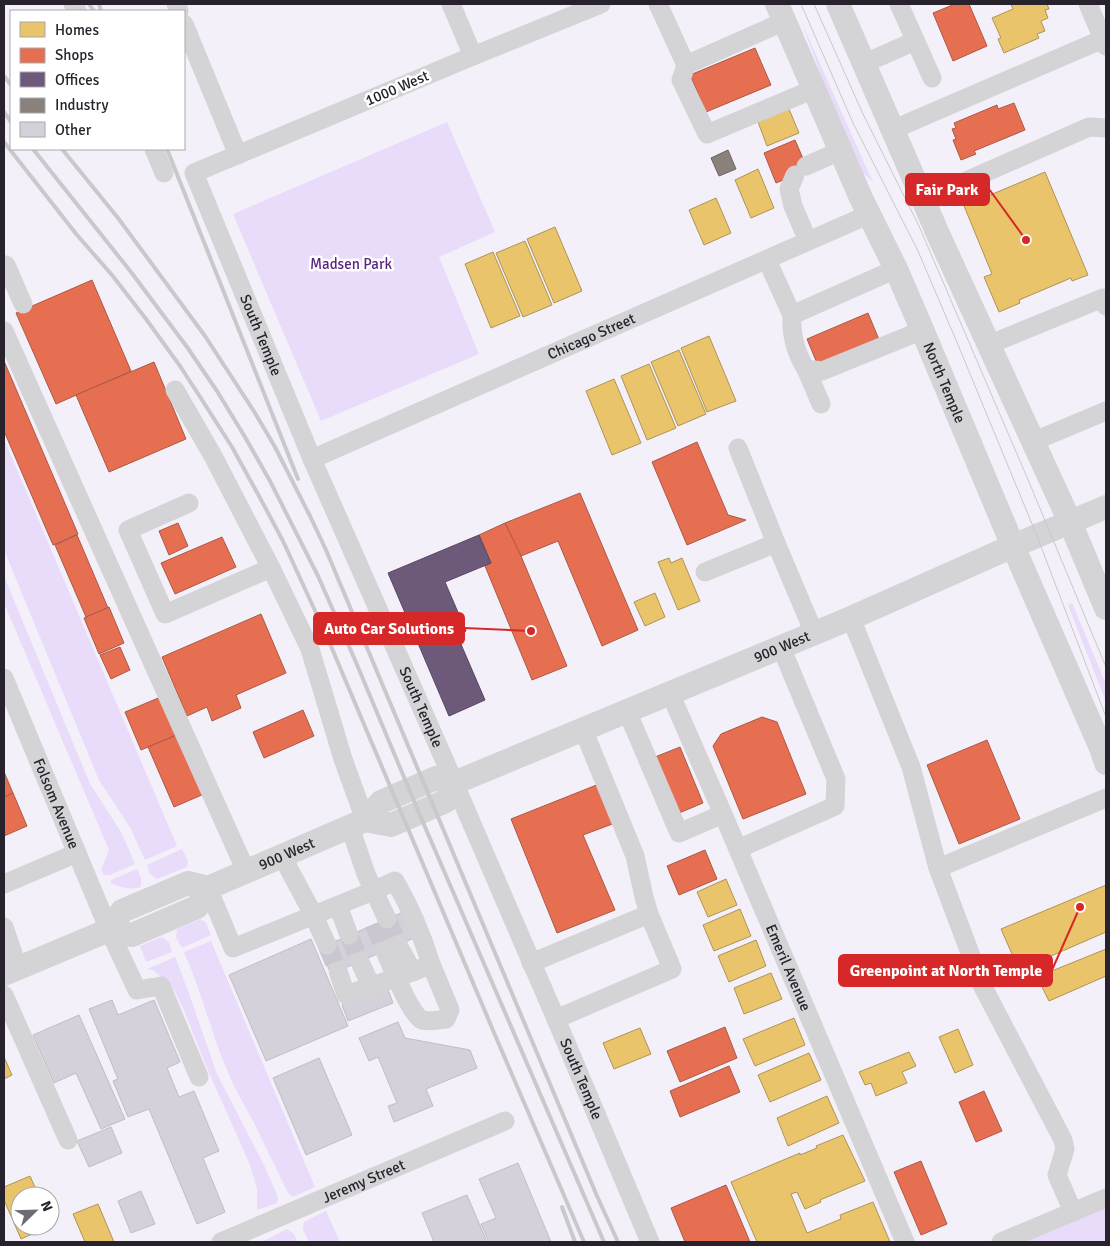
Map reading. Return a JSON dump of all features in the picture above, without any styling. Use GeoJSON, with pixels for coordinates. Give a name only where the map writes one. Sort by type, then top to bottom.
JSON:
{"type":"FeatureCollection","features":[{"type":"Feature","properties":{"kind":"main road"},"geometry":{"type":"LineString","coordinates":[[838,4],[988,346],[1070,522],[1106,608]]}},
{"type":"Feature","properties":{"kind":"main road","name":"North Temple"},"geometry":{"type":"LineString","coordinates":[[781,12],[840,151],[923,330],[1106,763]]}},
{"type":"Feature","properties":{"kind":"main road","name":"900 West"},"geometry":{"type":"LineString","coordinates":[[454,784],[814,634],[1106,506]]}},
{"type":"Feature","properties":{"kind":"main road"},"geometry":{"type":"LineString","coordinates":[[357,823],[391,825],[446,801],[454,784]]}},
{"type":"Feature","properties":{"kind":"main road","name":"900 West"},"geometry":{"type":"LineString","coordinates":[[208,888],[357,823]]}},
{"type":"Feature","properties":{"kind":"main road"},"geometry":{"type":"LineString","coordinates":[[11,971],[109,930],[132,934],[197,908],[208,888]]}},
{"type":"Feature","properties":{"kind":"street"},"geometry":{"type":"LineString","coordinates":[[451,4],[473,56]]}},
{"type":"Feature","properties":{"kind":"street","name":"1000 West"},"geometry":{"type":"LineString","coordinates":[[194,173],[601,4]]}},
{"type":"Feature","properties":{"kind":"street"},"geometry":{"type":"LineString","coordinates":[[658,4],[686,65]]}},
{"type":"Feature","properties":{"kind":"street"},"geometry":{"type":"LineString","coordinates":[[899,4],[932,78]]}},
{"type":"Feature","properties":{"kind":"street"},"geometry":{"type":"LineString","coordinates":[[892,130],[1105,42],[1088,4]]}},
{"type":"Feature","properties":{"kind":"street"},"geometry":{"type":"LineString","coordinates":[[781,12],[686,65],[681,80],[708,134],[814,89]]}},
{"type":"Feature","properties":{"kind":"street"},"geometry":{"type":"LineString","coordinates":[[185,26],[238,155]]}},
{"type":"Feature","properties":{"kind":"street"},"geometry":{"type":"LineString","coordinates":[[863,64],[915,42]]}},
{"type":"Feature","properties":{"kind":"street"},"geometry":{"type":"LineString","coordinates":[[923,200],[1089,127],[1106,128]]}},
{"type":"Feature","properties":{"kind":"street"},"geometry":{"type":"LineString","coordinates":[[154,150],[164,173]]}},
{"type":"Feature","properties":{"kind":"street"},"geometry":{"type":"LineString","coordinates":[[808,241],[793,206],[789,189],[801,170],[840,151]]}},
{"type":"Feature","properties":{"kind":"street","name":"South Temple"},"geometry":{"type":"LineString","coordinates":[[194,173],[312,459],[556,1019],[650,1242]]}},
{"type":"Feature","properties":{"kind":"street","name":"Chicago Street"},"geometry":{"type":"LineString","coordinates":[[312,459],[870,214]]}},
{"type":"Feature","properties":{"kind":"street"},"geometry":{"type":"LineString","coordinates":[[767,260],[792,315],[791,329],[799,359],[806,369],[821,404]]}},
{"type":"Feature","properties":{"kind":"street"},"geometry":{"type":"LineString","coordinates":[[6,265],[23,304]]}},
{"type":"Feature","properties":{"kind":"street"},"geometry":{"type":"LineString","coordinates":[[792,315],[896,269]]}},
{"type":"Feature","properties":{"kind":"street"},"geometry":{"type":"LineString","coordinates":[[988,346],[1103,298],[1106,306]]}},
{"type":"Feature","properties":{"kind":"street"},"geometry":{"type":"LineString","coordinates":[[806,369],[822,371],[923,330]]}},
{"type":"Feature","properties":{"kind":"street"},"geometry":{"type":"LineString","coordinates":[[4,331],[246,871]]}},
{"type":"Feature","properties":{"kind":"street"},"geometry":{"type":"LineString","coordinates":[[175,390],[213,456],[271,568],[310,649],[343,759],[357,823],[368,894],[380,922]]}},
{"type":"Feature","properties":{"kind":"street"},"geometry":{"type":"LineString","coordinates":[[1032,442],[1106,411]]}},
{"type":"Feature","properties":{"kind":"street"},"geometry":{"type":"LineString","coordinates":[[738,448],[814,634]]}},
{"type":"Feature","properties":{"kind":"street"},"geometry":{"type":"LineString","coordinates":[[189,503],[128,530],[165,614],[271,568]]}},
{"type":"Feature","properties":{"kind":"street"},"geometry":{"type":"LineString","coordinates":[[705,572],[776,543]]}},
{"type":"Feature","properties":{"kind":"street"},"geometry":{"type":"LineString","coordinates":[[851,618],[911,767],[938,868],[982,985],[1063,1140],[1065,1149],[1057,1175],[1073,1212]]}},
{"type":"Feature","properties":{"kind":"street"},"geometry":{"type":"LineString","coordinates":[[738,848],[835,806],[836,779],[781,647]]}},
{"type":"Feature","properties":{"kind":"street","name":"Folsom Avenue"},"geometry":{"type":"LineString","coordinates":[[4,678],[136,990],[161,986],[199,1077]]}},
{"type":"Feature","properties":{"kind":"street","name":"Emeril Avenue"},"geometry":{"type":"LineString","coordinates":[[670,693],[738,848],[905,1242]]}},
{"type":"Feature","properties":{"kind":"street"},"geometry":{"type":"LineString","coordinates":[[627,711],[679,833],[723,814]]}},
{"type":"Feature","properties":{"kind":"street"},"geometry":{"type":"LineString","coordinates":[[556,1019],[672,969],[649,914],[635,856],[584,729]]}},
{"type":"Feature","properties":{"kind":"street"},"geometry":{"type":"LineString","coordinates":[[938,868],[1106,798]]}},
{"type":"Feature","properties":{"kind":"street"},"geometry":{"type":"LineString","coordinates":[[4,884],[77,852]]}},
{"type":"Feature","properties":{"kind":"street"},"geometry":{"type":"LineString","coordinates":[[282,856],[327,945]]}},
{"type":"Feature","properties":{"kind":"street"},"geometry":{"type":"LineString","coordinates":[[208,888],[233,948],[368,894],[395,881],[408,904],[450,1010],[446,1019],[422,1020],[416,1015],[404,975],[392,948]]}},
{"type":"Feature","properties":{"kind":"street"},"geometry":{"type":"LineString","coordinates":[[338,906],[349,936]]}},
{"type":"Feature","properties":{"kind":"street"},"geometry":{"type":"LineString","coordinates":[[531,964],[649,914]]}},
{"type":"Feature","properties":{"kind":"street"},"geometry":{"type":"LineString","coordinates":[[4,927],[11,971]]}},
{"type":"Feature","properties":{"kind":"street"},"geometry":{"type":"LineString","coordinates":[[360,962],[371,986]]}},
{"type":"Feature","properties":{"kind":"street"},"geometry":{"type":"LineString","coordinates":[[338,971],[346,995],[431,964]]}},
{"type":"Feature","properties":{"kind":"street"},"geometry":{"type":"LineString","coordinates":[[4,995],[68,1140]]}},
{"type":"Feature","properties":{"kind":"street","name":"Jeremy Street"},"geometry":{"type":"LineString","coordinates":[[222,1242],[505,1121]]}},
{"type":"Feature","properties":{"kind":"street"},"geometry":{"type":"LineString","coordinates":[[1001,1242],[1106,1198]]}},
{"type":"Feature","properties":{"kind":"green space"},"geometry":{"type":"Polygon","coordinates":[[[801,21],[873,182],[862,172],[828,94],[801,21]]]}},
{"type":"Feature","properties":{"kind":"green space","name":"Madsen Park"},"geometry":{"type":"Polygon","coordinates":[[[447,122],[495,232],[439,257],[479,354],[321,421],[233,214],[447,122]]]}},
{"type":"Feature","properties":{"kind":"green space"},"geometry":{"type":"Polygon","coordinates":[[[4,439],[177,846],[145,860],[131,829],[99,780],[4,550],[4,439]]]}},
{"type":"Feature","properties":{"kind":"green space"},"geometry":{"type":"Polygon","coordinates":[[[4,576],[90,784],[121,832],[135,864],[110,875],[104,875],[101,870],[109,850],[4,603],[4,576]]]}},
{"type":"Feature","properties":{"kind":"green space"},"geometry":{"type":"Polygon","coordinates":[[[1072,603],[1106,684],[1106,702],[1068,605],[1072,603]]]}},
{"type":"Feature","properties":{"kind":"green space"},"geometry":{"type":"Polygon","coordinates":[[[182,849],[188,861],[187,867],[157,879],[150,874],[147,865],[182,849]]]}},
{"type":"Feature","properties":{"kind":"green space"},"geometry":{"type":"Polygon","coordinates":[[[137,869],[141,878],[141,887],[126,888],[111,883],[111,880],[137,869]]]}},
{"type":"Feature","properties":{"kind":"green space"},"geometry":{"type":"Polygon","coordinates":[[[201,919],[206,923],[211,935],[182,948],[176,938],[177,929],[201,919]]]}},
{"type":"Feature","properties":{"kind":"green space"},"geometry":{"type":"Polygon","coordinates":[[[162,937],[169,942],[172,952],[146,962],[140,946],[162,937]]]}},
{"type":"Feature","properties":{"kind":"green space"},"geometry":{"type":"Polygon","coordinates":[[[211,941],[315,1187],[293,1197],[288,1193],[233,1084],[184,952],[211,941]]]}},
{"type":"Feature","properties":{"kind":"green space"},"geometry":{"type":"Polygon","coordinates":[[[175,957],[217,1074],[264,1165],[278,1197],[277,1203],[257,1210],[257,1189],[250,1165],[183,1008],[173,988],[153,970],[147,969],[175,957]]]}},
{"type":"Feature","properties":{"kind":"green space"},"geometry":{"type":"Polygon","coordinates":[[[1106,1206],[1106,1242],[1020,1242],[1106,1206]]]}},
{"type":"Feature","properties":{"kind":"green space"},"geometry":{"type":"Polygon","coordinates":[[[326,1211],[340,1242],[309,1242],[303,1229],[304,1222],[326,1211]]]}},
{"type":"Feature","properties":{"kind":"green space"},"geometry":{"type":"Polygon","coordinates":[[[287,1229],[294,1234],[298,1242],[262,1242],[287,1229]]]}},
{"type":"Feature","properties":{"kind":"building: Homes"},"geometry":{"type":"Polygon","coordinates":[[[1011,4],[1047,4],[1049,9],[1045,10],[1048,18],[1041,21],[1045,31],[1037,34],[1039,38],[1004,53],[998,39],[1001,38],[992,18],[1013,9],[1011,4]]]}},
{"type":"Feature","properties":{"kind":"building: Homes"},"geometry":{"type":"Polygon","coordinates":[[[789,109],[799,133],[767,146],[758,122],[789,109]]]}},
{"type":"Feature","properties":{"kind":"building: Homes"},"geometry":{"type":"Polygon","coordinates":[[[758,169],[774,208],[751,218],[735,180],[758,169]]]}},
{"type":"Feature","properties":{"kind":"building: Homes"},"geometry":{"type":"Polygon","coordinates":[[[1045,172],[1088,275],[1072,281],[1071,278],[1019,300],[1020,303],[999,312],[984,277],[992,274],[964,206],[1045,172]]]}},
{"type":"Feature","properties":{"kind":"building: Homes"},"geometry":{"type":"Polygon","coordinates":[[[716,198],[731,233],[704,245],[689,210],[716,198]]]}},
{"type":"Feature","properties":{"kind":"building: Homes"},"geometry":{"type":"Polygon","coordinates":[[[555,227],[582,291],[554,303],[527,239],[555,227]]]}},
{"type":"Feature","properties":{"kind":"building: Homes"},"geometry":{"type":"Polygon","coordinates":[[[525,241],[552,305],[523,317],[496,253],[525,241]]]}},
{"type":"Feature","properties":{"kind":"building: Homes"},"geometry":{"type":"Polygon","coordinates":[[[493,252],[520,316],[491,328],[465,264],[493,252]]]}},
{"type":"Feature","properties":{"kind":"building: Homes"},"geometry":{"type":"Polygon","coordinates":[[[709,336],[736,401],[707,412],[681,348],[709,336]]]}},
{"type":"Feature","properties":{"kind":"building: Homes"},"geometry":{"type":"Polygon","coordinates":[[[679,350],[706,414],[678,426],[651,362],[679,350]]]}},
{"type":"Feature","properties":{"kind":"building: Homes"},"geometry":{"type":"Polygon","coordinates":[[[649,364],[676,428],[647,440],[621,376],[649,364]]]}},
{"type":"Feature","properties":{"kind":"building: Homes"},"geometry":{"type":"Polygon","coordinates":[[[614,379],[641,443],[612,455],[586,391],[614,379]]]}},
{"type":"Feature","properties":{"kind":"building: Homes"},"geometry":{"type":"Polygon","coordinates":[[[669,558],[671,563],[682,558],[700,601],[678,610],[658,562],[669,558]]]}},
{"type":"Feature","properties":{"kind":"building: Homes"},"geometry":{"type":"Polygon","coordinates":[[[655,593],[665,617],[645,626],[634,602],[655,593]]]}},
{"type":"Feature","properties":{"kind":"building: Homes"},"geometry":{"type":"Polygon","coordinates":[[[726,879],[737,905],[708,917],[697,892],[726,879]]]}},
{"type":"Feature","properties":{"kind":"building: Homes"},"geometry":{"type":"Polygon","coordinates":[[[1106,885],[1106,932],[1019,970],[1001,929],[1106,885]]]}},
{"type":"Feature","properties":{"kind":"building: Homes"},"geometry":{"type":"Polygon","coordinates":[[[740,909],[751,936],[714,951],[703,925],[740,909]]]}},
{"type":"Feature","properties":{"kind":"building: Homes"},"geometry":{"type":"Polygon","coordinates":[[[756,940],[766,966],[729,982],[718,956],[756,940]]]}},
{"type":"Feature","properties":{"kind":"building: Homes"},"geometry":{"type":"Polygon","coordinates":[[[1106,949],[1106,976],[1049,1001],[1037,977],[1106,949]]]}},
{"type":"Feature","properties":{"kind":"building: Homes"},"geometry":{"type":"Polygon","coordinates":[[[771,973],[782,999],[744,1014],[734,988],[771,973]]]}},
{"type":"Feature","properties":{"kind":"building: Homes"},"geometry":{"type":"Polygon","coordinates":[[[794,1018],[805,1045],[755,1066],[743,1039],[794,1018]]]}},
{"type":"Feature","properties":{"kind":"building: Homes"},"geometry":{"type":"Polygon","coordinates":[[[640,1028],[651,1054],[614,1069],[603,1043],[640,1028]]]}},
{"type":"Feature","properties":{"kind":"building: Homes"},"geometry":{"type":"Polygon","coordinates":[[[958,1029],[973,1065],[955,1073],[939,1037],[958,1029]]]}},
{"type":"Feature","properties":{"kind":"building: Homes"},"geometry":{"type":"Polygon","coordinates":[[[909,1052],[916,1066],[902,1072],[907,1083],[876,1096],[871,1083],[865,1085],[859,1072],[909,1052]]]}},
{"type":"Feature","properties":{"kind":"building: Homes"},"geometry":{"type":"Polygon","coordinates":[[[809,1053],[821,1080],[770,1102],[758,1075],[809,1053]]]}},
{"type":"Feature","properties":{"kind":"building: Homes"},"geometry":{"type":"Polygon","coordinates":[[[4,1057],[12,1075],[4,1079],[4,1057]]]}},
{"type":"Feature","properties":{"kind":"building: Homes"},"geometry":{"type":"Polygon","coordinates":[[[827,1096],[839,1123],[788,1146],[777,1118],[827,1096]]]}},
{"type":"Feature","properties":{"kind":"building: Homes"},"geometry":{"type":"Polygon","coordinates":[[[843,1135],[865,1181],[820,1200],[821,1202],[805,1209],[797,1192],[791,1194],[807,1233],[841,1219],[840,1215],[873,1202],[890,1242],[757,1242],[731,1182],[800,1153],[800,1155],[817,1148],[816,1146],[843,1135]]]}},
{"type":"Feature","properties":{"kind":"building: Homes"},"geometry":{"type":"Polygon","coordinates":[[[30,1176],[34,1186],[10,1186],[10,1214],[4,1200],[4,1187],[30,1176]]]}},
{"type":"Feature","properties":{"kind":"building: Homes"},"geometry":{"type":"Polygon","coordinates":[[[98,1204],[114,1242],[85,1242],[73,1214],[98,1204]]]}},
{"type":"Feature","properties":{"kind":"building: Shops"},"geometry":{"type":"Polygon","coordinates":[[[955,4],[969,4],[987,46],[953,61],[933,13],[955,4]]]}},
{"type":"Feature","properties":{"kind":"building: Shops"},"geometry":{"type":"Polygon","coordinates":[[[755,48],[771,85],[706,112],[690,75],[755,48]]]}},
{"type":"Feature","properties":{"kind":"building: Shops"},"geometry":{"type":"Polygon","coordinates":[[[1014,103],[1025,130],[974,151],[976,154],[961,160],[953,140],[956,139],[952,129],[956,128],[954,123],[997,105],[998,109],[1014,103]]]}},
{"type":"Feature","properties":{"kind":"building: Shops"},"geometry":{"type":"Polygon","coordinates":[[[795,140],[808,170],[776,183],[764,153],[795,140]]]}},
{"type":"Feature","properties":{"kind":"building: Shops"},"geometry":{"type":"Polygon","coordinates":[[[92,280],[131,371],[56,404],[16,313],[92,280]]]}},
{"type":"Feature","properties":{"kind":"building: Shops"},"geometry":{"type":"Polygon","coordinates":[[[868,313],[880,342],[819,368],[807,339],[868,313]]]}},
{"type":"Feature","properties":{"kind":"building: Shops"},"geometry":{"type":"Polygon","coordinates":[[[4,361],[78,534],[53,545],[4,431],[4,361]]]}},
{"type":"Feature","properties":{"kind":"building: Shops"},"geometry":{"type":"Polygon","coordinates":[[[154,362],[186,439],[109,472],[76,395],[154,362]]]}},
{"type":"Feature","properties":{"kind":"building: Shops"},"geometry":{"type":"Polygon","coordinates":[[[697,442],[728,515],[746,520],[687,545],[652,462],[697,442]]]}},
{"type":"Feature","properties":{"kind":"building: Shops"},"geometry":{"type":"Polygon","coordinates":[[[580,493],[638,630],[602,646],[558,541],[521,556],[505,523],[580,493]]]}},
{"type":"Feature","properties":{"kind":"building: Shops"},"geometry":{"type":"Polygon","coordinates":[[[178,523],[188,546],[169,555],[159,531],[178,523]]]}},
{"type":"Feature","properties":{"kind":"building: Shops"},"geometry":{"type":"Polygon","coordinates":[[[505,523],[521,556],[567,666],[532,680],[485,566],[491,563],[479,535],[505,523]]]}},
{"type":"Feature","properties":{"kind":"building: Shops"},"geometry":{"type":"Polygon","coordinates":[[[77,535],[108,608],[86,617],[55,545],[77,535]]]}},
{"type":"Feature","properties":{"kind":"building: Shops"},"geometry":{"type":"Polygon","coordinates":[[[222,537],[236,567],[175,594],[161,563],[222,537]]]}},
{"type":"Feature","properties":{"kind":"building: Shops"},"geometry":{"type":"Polygon","coordinates":[[[109,607],[124,643],[99,654],[84,618],[109,607]]]}},
{"type":"Feature","properties":{"kind":"building: Shops"},"geometry":{"type":"Polygon","coordinates":[[[261,614],[286,673],[236,695],[241,708],[212,721],[207,707],[187,716],[162,657],[261,614]]]}},
{"type":"Feature","properties":{"kind":"building: Shops"},"geometry":{"type":"Polygon","coordinates":[[[120,647],[130,670],[111,679],[100,655],[120,647]]]}},
{"type":"Feature","properties":{"kind":"building: Shops"},"geometry":{"type":"Polygon","coordinates":[[[163,696],[179,734],[141,750],[125,712],[163,696]]]}},
{"type":"Feature","properties":{"kind":"building: Shops"},"geometry":{"type":"Polygon","coordinates":[[[303,710],[314,736],[264,758],[253,732],[303,710]]]}},
{"type":"Feature","properties":{"kind":"building: Shops"},"geometry":{"type":"Polygon","coordinates":[[[762,717],[777,722],[806,794],[743,819],[713,746],[721,734],[762,717]]]}},
{"type":"Feature","properties":{"kind":"building: Shops"},"geometry":{"type":"Polygon","coordinates":[[[179,734],[204,794],[174,807],[148,747],[179,734]]]}},
{"type":"Feature","properties":{"kind":"building: Shops"},"geometry":{"type":"Polygon","coordinates":[[[987,740],[1020,819],[959,844],[927,765],[987,740]]]}},
{"type":"Feature","properties":{"kind":"building: Shops"},"geometry":{"type":"Polygon","coordinates":[[[680,747],[703,803],[679,813],[655,757],[680,747]]]}},
{"type":"Feature","properties":{"kind":"building: Shops"},"geometry":{"type":"Polygon","coordinates":[[[4,772],[13,793],[4,797],[4,772]]]}},
{"type":"Feature","properties":{"kind":"building: Shops"},"geometry":{"type":"Polygon","coordinates":[[[599,784],[615,823],[583,835],[615,910],[557,933],[511,819],[599,784]]]}},
{"type":"Feature","properties":{"kind":"building: Shops"},"geometry":{"type":"Polygon","coordinates":[[[13,793],[27,826],[4,836],[4,797],[13,793]]]}},
{"type":"Feature","properties":{"kind":"building: Shops"},"geometry":{"type":"Polygon","coordinates":[[[705,850],[717,879],[679,895],[667,866],[705,850]]]}},
{"type":"Feature","properties":{"kind":"building: Shops"},"geometry":{"type":"Polygon","coordinates":[[[725,1027],[737,1058],[680,1082],[667,1051],[725,1027]]]}},
{"type":"Feature","properties":{"kind":"building: Shops"},"geometry":{"type":"Polygon","coordinates":[[[729,1066],[740,1092],[680,1117],[670,1091],[729,1066]]]}},
{"type":"Feature","properties":{"kind":"building: Shops"},"geometry":{"type":"Polygon","coordinates":[[[984,1091],[1002,1131],[976,1142],[959,1102],[984,1091]]]}},
{"type":"Feature","properties":{"kind":"building: Shops"},"geometry":{"type":"Polygon","coordinates":[[[921,1161],[947,1224],[921,1235],[894,1172],[921,1161]]]}},
{"type":"Feature","properties":{"kind":"building: Shops"},"geometry":{"type":"Polygon","coordinates":[[[726,1185],[750,1242],[685,1242],[671,1208],[726,1185]]]}},
{"type":"Feature","properties":{"kind":"building: Offices"},"geometry":{"type":"Polygon","coordinates":[[[479,535],[491,563],[445,582],[466,631],[457,635],[485,700],[449,716],[388,573],[479,535]]]}},
{"type":"Feature","properties":{"kind":"building: Industry"},"geometry":{"type":"Polygon","coordinates":[[[728,150],[736,169],[719,176],[711,158],[728,150]]]}},
{"type":"Feature","properties":{"kind":"building: Other"},"geometry":{"type":"Polygon","coordinates":[[[403,912],[414,938],[331,974],[320,948],[403,912]]]}},
{"type":"Feature","properties":{"kind":"building: Other"},"geometry":{"type":"Polygon","coordinates":[[[311,939],[348,1026],[266,1061],[229,975],[311,939]]]}},
{"type":"Feature","properties":{"kind":"building: Other"},"geometry":{"type":"Polygon","coordinates":[[[387,987],[393,1003],[348,1021],[342,1005],[387,987]]]}},
{"type":"Feature","properties":{"kind":"building: Other"},"geometry":{"type":"Polygon","coordinates":[[[112,1000],[118,1015],[154,1000],[180,1062],[167,1068],[179,1097],[194,1091],[219,1151],[203,1158],[225,1212],[197,1224],[149,1109],[128,1117],[113,1081],[118,1079],[89,1009],[112,1000]]]}},
{"type":"Feature","properties":{"kind":"building: Other"},"geometry":{"type":"Polygon","coordinates":[[[79,1015],[125,1119],[101,1129],[76,1073],[54,1083],[33,1035],[79,1015]]]}},
{"type":"Feature","properties":{"kind":"building: Other"},"geometry":{"type":"Polygon","coordinates":[[[398,1022],[405,1038],[470,1050],[477,1068],[426,1089],[433,1106],[394,1122],[388,1106],[397,1103],[378,1057],[369,1061],[359,1038],[398,1022]]]}},
{"type":"Feature","properties":{"kind":"building: Other"},"geometry":{"type":"Polygon","coordinates":[[[319,1058],[352,1135],[306,1155],[273,1078],[319,1058]]]}},
{"type":"Feature","properties":{"kind":"building: Other"},"geometry":{"type":"Polygon","coordinates":[[[111,1127],[122,1153],[89,1167],[77,1141],[111,1127]]]}},
{"type":"Feature","properties":{"kind":"building: Other"},"geometry":{"type":"Polygon","coordinates":[[[518,1163],[551,1242],[489,1242],[481,1224],[496,1218],[479,1179],[518,1163]]]}},
{"type":"Feature","properties":{"kind":"building: Other"},"geometry":{"type":"Polygon","coordinates":[[[141,1191],[155,1224],[131,1233],[118,1201],[141,1191]]]}},
{"type":"Feature","properties":{"kind":"building: Other"},"geometry":{"type":"Polygon","coordinates":[[[467,1195],[487,1242],[434,1242],[422,1213],[467,1195]]]}},
{"type":"Feature","properties":{"kind":"tunnel"},"geometry":{"type":"LineString","coordinates":[[387,919],[398,945]]}},
{"type":"Feature","properties":{"kind":"tunnel"},"geometry":{"type":"LineString","coordinates":[[374,924],[385,951]]}},
{"type":"Feature","properties":{"kind":"tunnel"},"geometry":{"type":"LineString","coordinates":[[349,935],[360,962]]}},
{"type":"Feature","properties":{"kind":"tunnel"},"geometry":{"type":"LineString","coordinates":[[327,945],[338,971]]}},
{"type":"Feature","properties":{"kind":"tram line"},"geometry":{"type":"LineString","coordinates":[[801,4],[853,123],[918,251],[1037,536],[1106,717]]}},
{"type":"Feature","properties":{"kind":"tram line"},"geometry":{"type":"LineString","coordinates":[[814,4],[863,114],[919,226],[1106,667]]}},
{"type":"Feature","properties":{"kind":"railway"},"geometry":{"type":"LineString","coordinates":[[89,4],[93,10]]}},
{"type":"Feature","properties":{"kind":"railway"},"geometry":{"type":"LineString","coordinates":[[99,4],[101,10]]}},
{"type":"Feature","properties":{"kind":"railway"},"geometry":{"type":"LineString","coordinates":[[4,76],[10,84]]}},
{"type":"Feature","properties":{"kind":"railway"},"geometry":{"type":"LineString","coordinates":[[4,112],[10,121]]}},
{"type":"Feature","properties":{"kind":"railway"},"geometry":{"type":"LineString","coordinates":[[4,142],[10,150]]}},
{"type":"Feature","properties":{"kind":"railway"},"geometry":{"type":"LineString","coordinates":[[10,150],[77,235],[112,275],[180,366],[232,447],[283,541],[328,639],[584,1242]]}},
{"type":"Feature","properties":{"kind":"railway"},"geometry":{"type":"LineString","coordinates":[[34,150],[131,272],[187,347],[217,391],[270,481],[318,576],[355,660],[604,1242]]}},
{"type":"Feature","properties":{"kind":"railway"},"geometry":{"type":"LineString","coordinates":[[63,150],[118,218],[205,336],[275,447],[326,550],[618,1242]]}},
{"type":"Feature","properties":{"kind":"railway"},"geometry":{"type":"LineString","coordinates":[[167,150],[298,479]]}},
{"type":"Feature","properties":{"kind":"railway"},"geometry":{"type":"LineString","coordinates":[[562,1207],[575,1242]]}},
{"type":"Feature","properties":{"kind":"place","name":"Fair Park"},"geometry":{"type":"Point","coordinates":[1026,240]}},
{"type":"Feature","properties":{"kind":"place","name":"Auto Car Solutions"},"geometry":{"type":"Point","coordinates":[531,631]}},
{"type":"Feature","properties":{"kind":"place","name":"Greenpoint at North Temple"},"geometry":{"type":"Point","coordinates":[1080,907]}}]}
